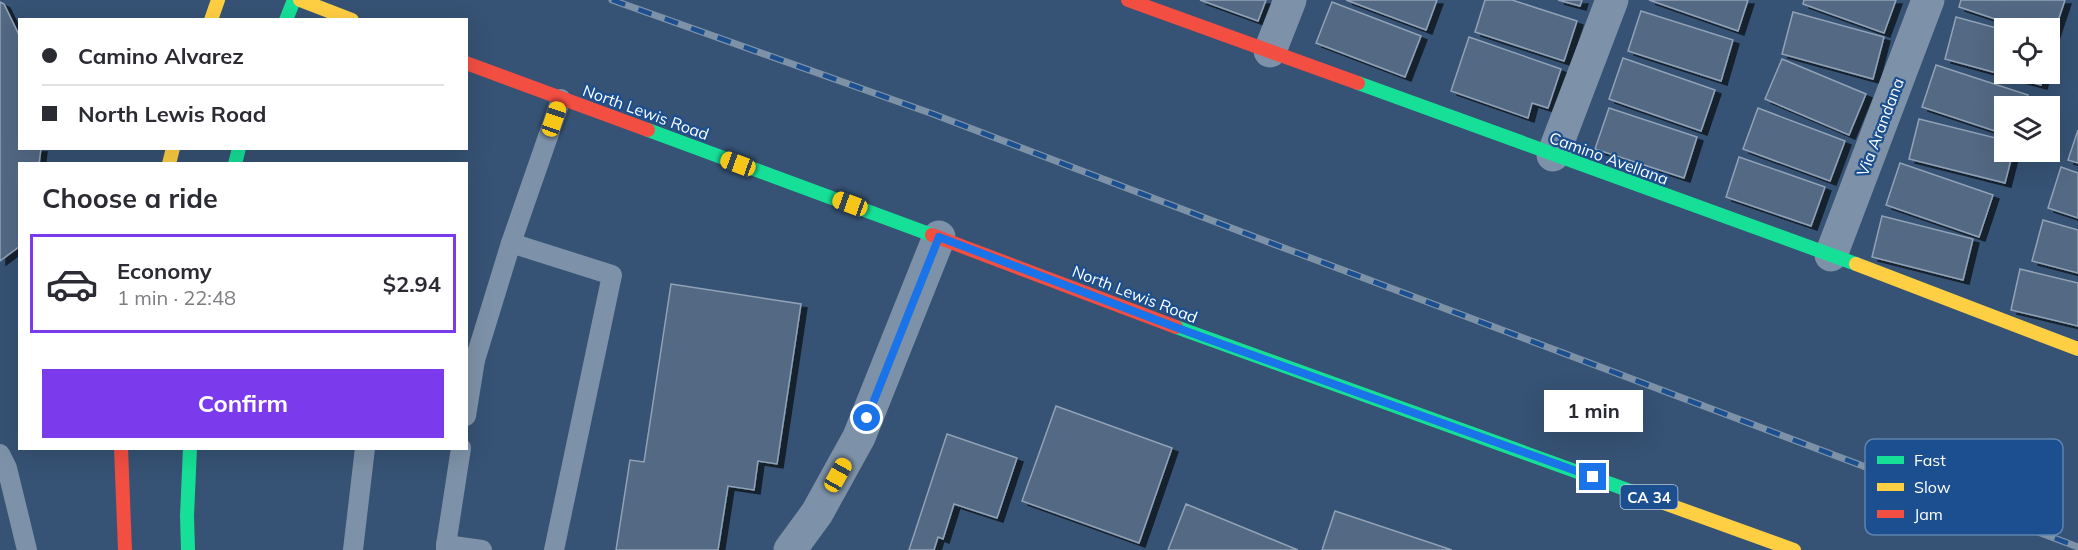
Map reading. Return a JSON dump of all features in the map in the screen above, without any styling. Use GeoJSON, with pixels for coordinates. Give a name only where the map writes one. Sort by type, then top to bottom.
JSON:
{"type":"FeatureCollection","features":[{"type":"Feature","properties":{"kind":"main road"},"geometry":{"type":"LineString","coordinates":[[212,18],[218,0]]}},
{"type":"Feature","properties":{"kind":"main road"},"geometry":{"type":"LineString","coordinates":[[287,18],[294,0]]}},
{"type":"Feature","properties":{"kind":"main road"},"geometry":{"type":"LineString","coordinates":[[300,0],[347,18]]}},
{"type":"Feature","properties":{"kind":"main road","name":"Camino Avellana"},"geometry":{"type":"LineString","coordinates":[[1128,0],[1831,255],[2078,349]]}},
{"type":"Feature","properties":{"kind":"main road","name":"North Lewis Road"},"geometry":{"type":"LineString","coordinates":[[468,64],[939,237],[1183,330],[1794,550]]}},
{"type":"Feature","properties":{"kind":"main road"},"geometry":{"type":"LineString","coordinates":[[121,450],[125,550]]}},
{"type":"Feature","properties":{"kind":"main road"},"geometry":{"type":"LineString","coordinates":[[188,550],[190,450]]}},
{"type":"Feature","properties":{"kind":"street"},"geometry":{"type":"LineString","coordinates":[[1270,51],[1290,0]]}},
{"type":"Feature","properties":{"kind":"street"},"geometry":{"type":"LineString","coordinates":[[1553,155],[1612,0]]}},
{"type":"Feature","properties":{"kind":"street","name":"Via Arandana"},"geometry":{"type":"LineString","coordinates":[[1831,255],[1928,0]]}},
{"type":"Feature","properties":{"kind":"street"},"geometry":{"type":"LineString","coordinates":[[790,550],[817,513],[859,437],[939,237]]}},
{"type":"Feature","properties":{"kind":"lane"},"geometry":{"type":"LineString","coordinates":[[468,393],[471,359],[561,99]]}},
{"type":"Feature","properties":{"kind":"lane"},"geometry":{"type":"LineString","coordinates":[[511,243],[612,275],[554,550]]}},
{"type":"Feature","properties":{"kind":"lane"},"geometry":{"type":"LineString","coordinates":[[353,550],[365,450]]}},
{"type":"Feature","properties":{"kind":"lane"},"geometry":{"type":"LineString","coordinates":[[461,450],[446,548],[482,550]]}},
{"type":"Feature","properties":{"kind":"lane"},"geometry":{"type":"LineString","coordinates":[[0,454],[7,468],[27,550]]}},
{"type":"Feature","properties":{"kind":"building"},"geometry":{"type":"Polygon","coordinates":[[[1200,0],[1266,0],[1258,21],[1200,0]]]}},
{"type":"Feature","properties":{"kind":"building"},"geometry":{"type":"Polygon","coordinates":[[[1346,0],[1437,0],[1426,30],[1346,0]]]}},
{"type":"Feature","properties":{"kind":"building"},"geometry":{"type":"Polygon","coordinates":[[[1485,0],[1512,0],[1577,21],[1564,61],[1475,32],[1485,0]]]}},
{"type":"Feature","properties":{"kind":"building"},"geometry":{"type":"Polygon","coordinates":[[[1558,0],[1582,0],[1580,6],[1558,0]]]}},
{"type":"Feature","properties":{"kind":"building"},"geometry":{"type":"Polygon","coordinates":[[[1649,0],[1748,0],[1738,31],[1649,0]]]}},
{"type":"Feature","properties":{"kind":"building"},"geometry":{"type":"Polygon","coordinates":[[[1804,0],[1896,0],[1884,33],[1803,4],[1804,0]]]}},
{"type":"Feature","properties":{"kind":"building"},"geometry":{"type":"Polygon","coordinates":[[[1961,0],[2065,0],[2059,18],[1994,19],[1959,7],[1961,0]]]}},
{"type":"Feature","properties":{"kind":"building"},"geometry":{"type":"Polygon","coordinates":[[[0,2],[4,4],[18,33],[18,150],[41,150],[39,162],[18,162],[18,248],[0,261],[0,2]]]}},
{"type":"Feature","properties":{"kind":"building"},"geometry":{"type":"Polygon","coordinates":[[[1332,2],[1421,36],[1405,77],[1316,43],[1332,2]]]}},
{"type":"Feature","properties":{"kind":"building"},"geometry":{"type":"Polygon","coordinates":[[[1641,11],[1733,40],[1721,81],[1628,51],[1641,11]]]}},
{"type":"Feature","properties":{"kind":"building"},"geometry":{"type":"Polygon","coordinates":[[[1793,12],[1884,37],[1873,79],[1782,54],[1793,12]]]}},
{"type":"Feature","properties":{"kind":"building"},"geometry":{"type":"Polygon","coordinates":[[[1956,17],[1994,27],[1994,72],[1945,59],[1956,17]]]}},
{"type":"Feature","properties":{"kind":"building"},"geometry":{"type":"Polygon","coordinates":[[[1469,37],[1561,69],[1548,108],[1532,103],[1528,118],[1451,91],[1469,37]]]}},
{"type":"Feature","properties":{"kind":"building"},"geometry":{"type":"Polygon","coordinates":[[[1623,58],[1715,90],[1701,131],[1609,99],[1623,58]]]}},
{"type":"Feature","properties":{"kind":"building"},"geometry":{"type":"Polygon","coordinates":[[[1782,59],[1866,94],[1849,135],[1765,99],[1782,59]]]}},
{"type":"Feature","properties":{"kind":"building"},"geometry":{"type":"Polygon","coordinates":[[[1936,65],[2028,95],[1994,96],[1994,131],[1922,107],[1936,65]]]}},
{"type":"Feature","properties":{"kind":"building"},"geometry":{"type":"Polygon","coordinates":[[[1609,108],[1697,137],[1684,178],[1595,149],[1609,108]]]}},
{"type":"Feature","properties":{"kind":"building"},"geometry":{"type":"Polygon","coordinates":[[[1758,108],[1845,141],[1830,181],[1743,149],[1758,108]]]}},
{"type":"Feature","properties":{"kind":"building"},"geometry":{"type":"Polygon","coordinates":[[[1919,119],[1994,138],[1994,162],[2010,162],[2005,183],[1909,159],[1919,119]]]}},
{"type":"Feature","properties":{"kind":"building"},"geometry":{"type":"Polygon","coordinates":[[[2078,130],[2078,163],[2068,160],[2078,130]]]}},
{"type":"Feature","properties":{"kind":"building"},"geometry":{"type":"Polygon","coordinates":[[[1739,157],[1825,187],[1811,226],[1726,197],[1739,157]]]}},
{"type":"Feature","properties":{"kind":"building"},"geometry":{"type":"Polygon","coordinates":[[[1900,163],[1993,195],[1979,237],[1886,205],[1900,163]]]}},
{"type":"Feature","properties":{"kind":"building"},"geometry":{"type":"Polygon","coordinates":[[[2061,167],[2078,173],[2078,218],[2048,208],[2061,167]]]}},
{"type":"Feature","properties":{"kind":"building"},"geometry":{"type":"Polygon","coordinates":[[[1882,216],[1973,239],[1963,280],[1872,257],[1882,216]]]}},
{"type":"Feature","properties":{"kind":"building"},"geometry":{"type":"Polygon","coordinates":[[[2043,220],[2078,230],[2078,273],[2032,261],[2043,220]]]}},
{"type":"Feature","properties":{"kind":"building"},"geometry":{"type":"Polygon","coordinates":[[[2020,269],[2078,283],[2078,326],[2011,310],[2020,269]]]}},
{"type":"Feature","properties":{"kind":"building"},"geometry":{"type":"Polygon","coordinates":[[[671,284],[801,304],[777,464],[758,461],[754,490],[728,486],[718,550],[616,550],[630,460],[644,462],[671,284]]]}},
{"type":"Feature","properties":{"kind":"building"},"geometry":{"type":"Polygon","coordinates":[[[1056,406],[1172,448],[1139,543],[1022,501],[1056,406]]]}},
{"type":"Feature","properties":{"kind":"building"},"geometry":{"type":"Polygon","coordinates":[[[947,434],[1017,458],[997,518],[954,504],[943,539],[938,537],[934,550],[909,550],[947,434]]]}},
{"type":"Feature","properties":{"kind":"building"},"geometry":{"type":"Polygon","coordinates":[[[1186,504],[1298,550],[1168,550],[1186,504]]]}},
{"type":"Feature","properties":{"kind":"building"},"geometry":{"type":"Polygon","coordinates":[[[1335,511],[1452,550],[1322,550],[1335,511]]]}},
{"type":"Feature","properties":{"kind":"railway"},"geometry":{"type":"LineString","coordinates":[[612,0],[933,114],[1865,467]]}},
{"type":"Feature","properties":{"kind":"railway"},"geometry":{"type":"LineString","coordinates":[[2046,535],[2078,547]]}},
{"type":"Feature","properties":{"kind":"traffic: fast"},"geometry":{"type":"LineString","coordinates":[[287,18],[294,0]]}},
{"type":"Feature","properties":{"kind":"traffic: fast"},"geometry":{"type":"LineString","coordinates":[[1358,83],[1856,264]]}},
{"type":"Feature","properties":{"kind":"traffic: fast"},"geometry":{"type":"LineString","coordinates":[[648,130],[932,235]]}},
{"type":"Feature","properties":{"kind":"traffic: fast"},"geometry":{"type":"LineString","coordinates":[[236,162],[238,150]]}},
{"type":"Feature","properties":{"kind":"traffic: fast"},"geometry":{"type":"LineString","coordinates":[[1176,327],[1661,502]]}},
{"type":"Feature","properties":{"kind":"traffic: fast"},"geometry":{"type":"LineString","coordinates":[[188,550],[190,450]]}},
{"type":"Feature","properties":{"kind":"traffic: slow"},"geometry":{"type":"LineString","coordinates":[[212,18],[218,0]]}},
{"type":"Feature","properties":{"kind":"traffic: slow"},"geometry":{"type":"LineString","coordinates":[[300,0],[347,18]]}},
{"type":"Feature","properties":{"kind":"traffic: slow"},"geometry":{"type":"LineString","coordinates":[[170,162],[172,150]]}},
{"type":"Feature","properties":{"kind":"traffic: slow"},"geometry":{"type":"LineString","coordinates":[[1856,264],[2078,349]]}},
{"type":"Feature","properties":{"kind":"traffic: slow"},"geometry":{"type":"LineString","coordinates":[[1661,502],[1794,550]]}},
{"type":"Feature","properties":{"kind":"traffic: jam"},"geometry":{"type":"LineString","coordinates":[[1128,0],[1358,83]]}},
{"type":"Feature","properties":{"kind":"traffic: jam"},"geometry":{"type":"LineString","coordinates":[[468,64],[648,130]]}},
{"type":"Feature","properties":{"kind":"traffic: jam"},"geometry":{"type":"LineString","coordinates":[[932,235],[1176,327]]}},
{"type":"Feature","properties":{"kind":"traffic: jam"},"geometry":{"type":"LineString","coordinates":[[121,450],[125,550]]}},
{"type":"Feature","properties":{"kind":"route"},"geometry":{"type":"LineString","coordinates":[[867,418],[939,237],[1183,330],[1593,477]]}}]}
